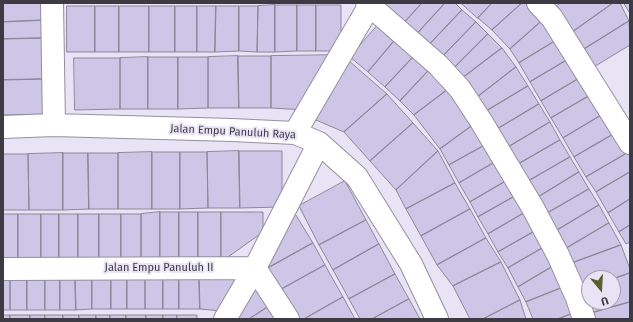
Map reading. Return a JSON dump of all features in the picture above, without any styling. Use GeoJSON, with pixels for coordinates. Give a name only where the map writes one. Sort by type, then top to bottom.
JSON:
{"type":"FeatureCollection","features":[{"type":"Feature","properties":{"kind":"street"},"geometry":{"type":"LineString","coordinates":[[52,3],[54,125]]}},
{"type":"Feature","properties":{"kind":"street"},"geometry":{"type":"LineString","coordinates":[[295,133],[369,3],[438,65],[464,96],[481,121],[533,208],[558,255],[577,298],[584,319]]}},
{"type":"Feature","properties":{"kind":"street"},"geometry":{"type":"LineString","coordinates":[[538,3],[552,18],[629,139]]}},
{"type":"Feature","properties":{"kind":"street","name":"Jalan Empu Panuluh Raya"},"geometry":{"type":"LineString","coordinates":[[3,127],[54,125],[295,133],[319,143],[357,177],[411,264],[437,319]]}},
{"type":"Feature","properties":{"kind":"street"},"geometry":{"type":"LineString","coordinates":[[224,319],[255,268],[319,143]]}},
{"type":"Feature","properties":{"kind":"street"},"geometry":{"type":"LineString","coordinates":[[255,268],[288,319]]}},
{"type":"Feature","properties":{"kind":"street","name":"Jalan Empu Panuluh II"},"geometry":{"type":"LineString","coordinates":[[3,269],[255,268]]}},
{"type":"Feature","properties":{"kind":"building"},"geometry":{"type":"Polygon","coordinates":[[[3,3],[50,3],[50,20],[3,22],[3,3]]]}},
{"type":"Feature","properties":{"kind":"building"},"geometry":{"type":"Polygon","coordinates":[[[381,3],[422,3],[403,24],[381,3]]]}},
{"type":"Feature","properties":{"kind":"building"},"geometry":{"type":"Polygon","coordinates":[[[422,3],[445,3],[416,35],[403,24],[422,3]]]}},
{"type":"Feature","properties":{"kind":"building"},"geometry":{"type":"Polygon","coordinates":[[[445,3],[455,3],[462,10],[428,46],[416,35],[445,3]]]}},
{"type":"Feature","properties":{"kind":"building"},"geometry":{"type":"Polygon","coordinates":[[[461,3],[492,3],[478,18],[461,3]]]}},
{"type":"Feature","properties":{"kind":"building"},"geometry":{"type":"Polygon","coordinates":[[[492,3],[522,3],[492,30],[478,18],[492,3]]]}},
{"type":"Feature","properties":{"kind":"building"},"geometry":{"type":"Polygon","coordinates":[[[522,3],[531,3],[545,18],[510,49],[492,30],[522,3]]]}},
{"type":"Feature","properties":{"kind":"building"},"geometry":{"type":"Polygon","coordinates":[[[561,3],[613,3],[571,33],[553,8],[561,3]]]}},
{"type":"Feature","properties":{"kind":"building"},"geometry":{"type":"Polygon","coordinates":[[[613,3],[620,3],[629,21],[581,51],[571,33],[613,3]]]}},
{"type":"Feature","properties":{"kind":"building"},"geometry":{"type":"Polygon","coordinates":[[[624,3],[630,3],[630,13],[624,3]]]}},
{"type":"Feature","properties":{"kind":"building"},"geometry":{"type":"Polygon","coordinates":[[[275,5],[297,5],[297,51],[275,52],[275,5]]]}},
{"type":"Feature","properties":{"kind":"building"},"geometry":{"type":"Polygon","coordinates":[[[275,5],[275,52],[257,52],[258,6],[275,5]]]}},
{"type":"Feature","properties":{"kind":"building"},"geometry":{"type":"Polygon","coordinates":[[[297,5],[316,5],[316,51],[297,51],[297,5]]]}},
{"type":"Feature","properties":{"kind":"building"},"geometry":{"type":"Polygon","coordinates":[[[316,5],[341,5],[341,51],[316,51],[316,5]]]}},
{"type":"Feature","properties":{"kind":"building"},"geometry":{"type":"Polygon","coordinates":[[[67,6],[95,6],[95,52],[67,52],[67,6]]]}},
{"type":"Feature","properties":{"kind":"building"},"geometry":{"type":"Polygon","coordinates":[[[95,6],[119,6],[119,52],[95,52],[95,6]]]}},
{"type":"Feature","properties":{"kind":"building"},"geometry":{"type":"Polygon","coordinates":[[[119,6],[149,6],[149,52],[119,52],[119,6]]]}},
{"type":"Feature","properties":{"kind":"building"},"geometry":{"type":"Polygon","coordinates":[[[149,6],[175,6],[175,52],[149,52],[149,6]]]}},
{"type":"Feature","properties":{"kind":"building"},"geometry":{"type":"Polygon","coordinates":[[[175,6],[197,6],[197,52],[175,52],[175,6]]]}},
{"type":"Feature","properties":{"kind":"building"},"geometry":{"type":"Polygon","coordinates":[[[197,6],[216,6],[215,52],[197,52],[197,6]]]}},
{"type":"Feature","properties":{"kind":"building"},"geometry":{"type":"Polygon","coordinates":[[[216,6],[239,6],[239,51],[215,52],[216,6]]]}},
{"type":"Feature","properties":{"kind":"building"},"geometry":{"type":"Polygon","coordinates":[[[239,6],[258,6],[257,52],[239,51],[239,6]]]}},
{"type":"Feature","properties":{"kind":"building"},"geometry":{"type":"Polygon","coordinates":[[[462,10],[476,22],[441,58],[428,46],[462,10]]]}},
{"type":"Feature","properties":{"kind":"building"},"geometry":{"type":"Polygon","coordinates":[[[545,18],[560,38],[519,63],[510,49],[545,18]]]}},
{"type":"Feature","properties":{"kind":"building"},"geometry":{"type":"Polygon","coordinates":[[[50,20],[51,38],[3,39],[3,22],[50,20]]]}},
{"type":"Feature","properties":{"kind":"building"},"geometry":{"type":"Polygon","coordinates":[[[629,21],[630,45],[592,68],[581,51],[629,21]]]}},
{"type":"Feature","properties":{"kind":"building"},"geometry":{"type":"Polygon","coordinates":[[[476,22],[488,34],[453,69],[441,58],[476,22]]]}},
{"type":"Feature","properties":{"kind":"building"},"geometry":{"type":"Polygon","coordinates":[[[378,25],[395,40],[368,72],[350,57],[378,25]]]}},
{"type":"Feature","properties":{"kind":"building"},"geometry":{"type":"Polygon","coordinates":[[[488,34],[502,48],[461,79],[453,69],[488,34]]]}},
{"type":"Feature","properties":{"kind":"building"},"geometry":{"type":"Polygon","coordinates":[[[51,38],[51,79],[3,80],[3,39],[51,38]]]}},
{"type":"Feature","properties":{"kind":"building"},"geometry":{"type":"Polygon","coordinates":[[[560,38],[572,57],[530,82],[519,63],[560,38]]]}},
{"type":"Feature","properties":{"kind":"building"},"geometry":{"type":"Polygon","coordinates":[[[395,40],[414,56],[385,87],[368,72],[395,40]]]}},
{"type":"Feature","properties":{"kind":"building"},"geometry":{"type":"Polygon","coordinates":[[[502,48],[516,67],[476,98],[461,79],[502,48]]]}},
{"type":"Feature","properties":{"kind":"building"},"geometry":{"type":"Polygon","coordinates":[[[337,55],[306,110],[271,108],[271,56],[337,55]]]}},
{"type":"Feature","properties":{"kind":"building"},"geometry":{"type":"Polygon","coordinates":[[[238,56],[271,56],[271,108],[239,108],[238,56]]]}},
{"type":"Feature","properties":{"kind":"building"},"geometry":{"type":"Polygon","coordinates":[[[238,56],[239,108],[208,108],[208,57],[238,56]]]}},
{"type":"Feature","properties":{"kind":"building"},"geometry":{"type":"Polygon","coordinates":[[[414,56],[429,70],[400,101],[385,87],[414,56]]]}},
{"type":"Feature","properties":{"kind":"building"},"geometry":{"type":"Polygon","coordinates":[[[148,57],[148,109],[120,109],[120,58],[148,57]]]}},
{"type":"Feature","properties":{"kind":"building"},"geometry":{"type":"Polygon","coordinates":[[[148,57],[178,57],[178,109],[148,109],[148,57]]]}},
{"type":"Feature","properties":{"kind":"building"},"geometry":{"type":"Polygon","coordinates":[[[178,57],[208,57],[208,108],[178,109],[178,57]]]}},
{"type":"Feature","properties":{"kind":"building"},"geometry":{"type":"Polygon","coordinates":[[[572,57],[583,76],[541,101],[530,82],[572,57]]]}},
{"type":"Feature","properties":{"kind":"building"},"geometry":{"type":"Polygon","coordinates":[[[74,58],[120,58],[120,109],[75,110],[74,58]]]}},
{"type":"Feature","properties":{"kind":"building"},"geometry":{"type":"Polygon","coordinates":[[[348,60],[387,94],[344,132],[316,120],[348,60]]]}},
{"type":"Feature","properties":{"kind":"building"},"geometry":{"type":"Polygon","coordinates":[[[516,67],[528,86],[483,113],[476,98],[516,67]]]}},
{"type":"Feature","properties":{"kind":"building"},"geometry":{"type":"Polygon","coordinates":[[[429,70],[447,90],[414,115],[400,101],[429,70]]]}},
{"type":"Feature","properties":{"kind":"building"},"geometry":{"type":"Polygon","coordinates":[[[583,76],[594,93],[551,118],[541,101],[583,76]]]}},
{"type":"Feature","properties":{"kind":"building"},"geometry":{"type":"Polygon","coordinates":[[[51,79],[52,114],[3,115],[3,80],[51,79]]]}},
{"type":"Feature","properties":{"kind":"building"},"geometry":{"type":"Polygon","coordinates":[[[528,86],[539,104],[494,131],[483,113],[528,86]]]}},
{"type":"Feature","properties":{"kind":"building"},"geometry":{"type":"Polygon","coordinates":[[[447,90],[473,125],[440,149],[414,115],[447,90]]]}},
{"type":"Feature","properties":{"kind":"building"},"geometry":{"type":"Polygon","coordinates":[[[594,93],[605,113],[563,138],[551,118],[594,93]]]}},
{"type":"Feature","properties":{"kind":"building"},"geometry":{"type":"Polygon","coordinates":[[[387,94],[413,123],[370,161],[344,132],[387,94]]]}},
{"type":"Feature","properties":{"kind":"building"},"geometry":{"type":"Polygon","coordinates":[[[539,104],[550,122],[505,149],[494,131],[539,104]]]}},
{"type":"Feature","properties":{"kind":"building"},"geometry":{"type":"Polygon","coordinates":[[[605,113],[617,132],[574,157],[563,138],[605,113]]]}},
{"type":"Feature","properties":{"kind":"building"},"geometry":{"type":"Polygon","coordinates":[[[550,122],[560,140],[515,166],[505,149],[550,122]]]}},
{"type":"Feature","properties":{"kind":"building"},"geometry":{"type":"Polygon","coordinates":[[[413,123],[438,151],[396,190],[370,161],[413,123]]]}},
{"type":"Feature","properties":{"kind":"building"},"geometry":{"type":"Polygon","coordinates":[[[473,125],[485,145],[449,165],[440,149],[473,125]]]}},
{"type":"Feature","properties":{"kind":"building"},"geometry":{"type":"Polygon","coordinates":[[[617,132],[629,152],[586,177],[574,157],[617,132]]]}},
{"type":"Feature","properties":{"kind":"building"},"geometry":{"type":"Polygon","coordinates":[[[560,140],[570,157],[525,183],[515,166],[560,140]]]}},
{"type":"Feature","properties":{"kind":"building"},"geometry":{"type":"Polygon","coordinates":[[[485,145],[495,162],[459,183],[449,165],[485,145]]]}},
{"type":"Feature","properties":{"kind":"building"},"geometry":{"type":"Polygon","coordinates":[[[239,151],[282,151],[282,207],[240,208],[239,151]]]}},
{"type":"Feature","properties":{"kind":"building"},"geometry":{"type":"Polygon","coordinates":[[[239,151],[240,208],[208,208],[207,152],[239,151]]]}},
{"type":"Feature","properties":{"kind":"building"},"geometry":{"type":"Polygon","coordinates":[[[438,151],[455,183],[406,209],[396,190],[438,151]]]}},
{"type":"Feature","properties":{"kind":"building"},"geometry":{"type":"Polygon","coordinates":[[[152,152],[180,152],[180,209],[152,209],[152,152]]]}},
{"type":"Feature","properties":{"kind":"building"},"geometry":{"type":"Polygon","coordinates":[[[152,152],[152,209],[118,209],[118,153],[152,152]]]}},
{"type":"Feature","properties":{"kind":"building"},"geometry":{"type":"Polygon","coordinates":[[[180,152],[207,152],[208,208],[180,209],[180,152]]]}},
{"type":"Feature","properties":{"kind":"building"},"geometry":{"type":"Polygon","coordinates":[[[629,152],[630,172],[596,192],[586,177],[629,152]]]}},
{"type":"Feature","properties":{"kind":"building"},"geometry":{"type":"Polygon","coordinates":[[[63,153],[63,210],[29,210],[28,154],[63,153]]]}},
{"type":"Feature","properties":{"kind":"building"},"geometry":{"type":"Polygon","coordinates":[[[63,153],[88,153],[89,209],[63,210],[63,153]]]}},
{"type":"Feature","properties":{"kind":"building"},"geometry":{"type":"Polygon","coordinates":[[[88,153],[118,153],[118,209],[89,209],[88,153]]]}},
{"type":"Feature","properties":{"kind":"building"},"geometry":{"type":"Polygon","coordinates":[[[3,154],[28,154],[29,210],[3,210],[3,154]]]}},
{"type":"Feature","properties":{"kind":"building"},"geometry":{"type":"Polygon","coordinates":[[[570,157],[579,172],[535,199],[525,183],[570,157]]]}},
{"type":"Feature","properties":{"kind":"building"},"geometry":{"type":"Polygon","coordinates":[[[495,162],[506,181],[470,202],[459,183],[495,162]]]}},
{"type":"Feature","properties":{"kind":"building"},"geometry":{"type":"Polygon","coordinates":[[[579,172],[589,189],[544,215],[535,199],[579,172]]]}},
{"type":"Feature","properties":{"kind":"building"},"geometry":{"type":"Polygon","coordinates":[[[630,172],[630,199],[608,213],[596,192],[630,172]]]}},
{"type":"Feature","properties":{"kind":"building"},"geometry":{"type":"Polygon","coordinates":[[[345,181],[366,220],[319,245],[299,206],[345,181]]]}},
{"type":"Feature","properties":{"kind":"building"},"geometry":{"type":"Polygon","coordinates":[[[506,181],[515,196],[478,217],[470,202],[506,181]]]}},
{"type":"Feature","properties":{"kind":"building"},"geometry":{"type":"Polygon","coordinates":[[[455,183],[470,209],[421,236],[406,209],[455,183]]]}},
{"type":"Feature","properties":{"kind":"building"},"geometry":{"type":"Polygon","coordinates":[[[589,189],[599,205],[554,232],[544,215],[589,189]]]}},
{"type":"Feature","properties":{"kind":"building"},"geometry":{"type":"Polygon","coordinates":[[[515,196],[524,213],[488,234],[478,217],[515,196]]]}},
{"type":"Feature","properties":{"kind":"building"},"geometry":{"type":"Polygon","coordinates":[[[630,199],[630,225],[619,232],[608,213],[630,199]]]}},
{"type":"Feature","properties":{"kind":"building"},"geometry":{"type":"Polygon","coordinates":[[[599,205],[609,223],[565,249],[554,232],[599,205]]]}},
{"type":"Feature","properties":{"kind":"building"},"geometry":{"type":"Polygon","coordinates":[[[470,209],[486,238],[437,265],[421,236],[470,209]]]}},
{"type":"Feature","properties":{"kind":"building"},"geometry":{"type":"Polygon","coordinates":[[[160,212],[179,212],[179,262],[160,262],[160,212]]]}},
{"type":"Feature","properties":{"kind":"building"},"geometry":{"type":"Polygon","coordinates":[[[160,212],[160,262],[141,264],[141,214],[160,212]]]}},
{"type":"Feature","properties":{"kind":"building"},"geometry":{"type":"Polygon","coordinates":[[[179,212],[198,212],[198,262],[179,262],[179,212]]]}},
{"type":"Feature","properties":{"kind":"building"},"geometry":{"type":"Polygon","coordinates":[[[198,212],[221,212],[221,262],[198,262],[198,212]]]}},
{"type":"Feature","properties":{"kind":"building"},"geometry":{"type":"Polygon","coordinates":[[[221,212],[263,212],[263,232],[221,262],[221,212]]]}},
{"type":"Feature","properties":{"kind":"building"},"geometry":{"type":"Polygon","coordinates":[[[294,212],[313,243],[268,268],[263,263],[294,212]]]}},
{"type":"Feature","properties":{"kind":"building"},"geometry":{"type":"Polygon","coordinates":[[[524,213],[535,231],[498,252],[488,234],[524,213]]]}},
{"type":"Feature","properties":{"kind":"building"},"geometry":{"type":"Polygon","coordinates":[[[3,214],[18,214],[18,265],[3,265],[3,214]]]}},
{"type":"Feature","properties":{"kind":"building"},"geometry":{"type":"Polygon","coordinates":[[[18,214],[41,214],[41,265],[18,265],[18,214]]]}},
{"type":"Feature","properties":{"kind":"building"},"geometry":{"type":"Polygon","coordinates":[[[41,214],[59,214],[59,265],[41,265],[41,214]]]}},
{"type":"Feature","properties":{"kind":"building"},"geometry":{"type":"Polygon","coordinates":[[[59,214],[78,214],[78,265],[59,265],[59,214]]]}},
{"type":"Feature","properties":{"kind":"building"},"geometry":{"type":"Polygon","coordinates":[[[78,214],[99,214],[99,264],[78,265],[78,214]]]}},
{"type":"Feature","properties":{"kind":"building"},"geometry":{"type":"Polygon","coordinates":[[[99,214],[121,214],[121,265],[99,264],[99,214]]]}},
{"type":"Feature","properties":{"kind":"building"},"geometry":{"type":"Polygon","coordinates":[[[121,214],[141,214],[141,264],[121,265],[121,214]]]}},
{"type":"Feature","properties":{"kind":"building"},"geometry":{"type":"Polygon","coordinates":[[[366,220],[379,244],[333,270],[319,245],[366,220]]]}},
{"type":"Feature","properties":{"kind":"building"},"geometry":{"type":"Polygon","coordinates":[[[609,223],[621,245],[572,263],[565,249],[609,223]]]}},
{"type":"Feature","properties":{"kind":"building"},"geometry":{"type":"Polygon","coordinates":[[[630,225],[630,242],[626,244],[619,232],[630,225]]]}},
{"type":"Feature","properties":{"kind":"building"},"geometry":{"type":"Polygon","coordinates":[[[535,231],[544,247],[508,268],[498,252],[535,231]]]}},
{"type":"Feature","properties":{"kind":"building"},"geometry":{"type":"Polygon","coordinates":[[[486,238],[501,262],[453,286],[437,265],[486,238]]]}},
{"type":"Feature","properties":{"kind":"building"},"geometry":{"type":"Polygon","coordinates":[[[313,243],[325,265],[280,290],[268,268],[313,243]]]}},
{"type":"Feature","properties":{"kind":"building"},"geometry":{"type":"Polygon","coordinates":[[[379,244],[395,274],[349,299],[333,270],[379,244]]]}},
{"type":"Feature","properties":{"kind":"building"},"geometry":{"type":"Polygon","coordinates":[[[621,245],[630,269],[630,273],[621,276],[621,270],[581,270],[581,286],[572,263],[621,245]]]}},
{"type":"Feature","properties":{"kind":"building"},"geometry":{"type":"Polygon","coordinates":[[[544,247],[555,265],[518,287],[508,268],[544,247]]]}},
{"type":"Feature","properties":{"kind":"building"},"geometry":{"type":"Polygon","coordinates":[[[501,262],[520,300],[483,319],[470,319],[453,286],[501,262]]]}},
{"type":"Feature","properties":{"kind":"building"},"geometry":{"type":"Polygon","coordinates":[[[325,265],[343,297],[304,319],[296,319],[280,290],[325,265]]]}},
{"type":"Feature","properties":{"kind":"building"},"geometry":{"type":"Polygon","coordinates":[[[555,265],[566,286],[526,302],[518,287],[555,265]]]}},
{"type":"Feature","properties":{"kind":"building"},"geometry":{"type":"Polygon","coordinates":[[[163,272],[179,272],[179,309],[163,309],[163,272]]]}},
{"type":"Feature","properties":{"kind":"building"},"geometry":{"type":"Polygon","coordinates":[[[163,272],[163,309],[145,309],[145,273],[163,272]]]}},
{"type":"Feature","properties":{"kind":"building"},"geometry":{"type":"Polygon","coordinates":[[[179,272],[199,272],[200,309],[179,309],[179,272]]]}},
{"type":"Feature","properties":{"kind":"building"},"geometry":{"type":"Polygon","coordinates":[[[199,272],[241,273],[222,311],[200,309],[199,272]]]}},
{"type":"Feature","properties":{"kind":"building"},"geometry":{"type":"Polygon","coordinates":[[[3,273],[10,274],[10,310],[3,310],[3,273]]]}},
{"type":"Feature","properties":{"kind":"building"},"geometry":{"type":"Polygon","coordinates":[[[27,273],[27,310],[10,310],[10,274],[27,273]]]}},
{"type":"Feature","properties":{"kind":"building"},"geometry":{"type":"Polygon","coordinates":[[[27,273],[45,273],[45,310],[27,310],[27,273]]]}},
{"type":"Feature","properties":{"kind":"building"},"geometry":{"type":"Polygon","coordinates":[[[45,273],[60,273],[60,310],[45,310],[45,273]]]}},
{"type":"Feature","properties":{"kind":"building"},"geometry":{"type":"Polygon","coordinates":[[[60,273],[75,273],[76,310],[60,310],[60,273]]]}},
{"type":"Feature","properties":{"kind":"building"},"geometry":{"type":"Polygon","coordinates":[[[75,273],[92,273],[92,309],[76,310],[75,273]]]}},
{"type":"Feature","properties":{"kind":"building"},"geometry":{"type":"Polygon","coordinates":[[[92,273],[111,273],[111,309],[92,309],[92,273]]]}},
{"type":"Feature","properties":{"kind":"building"},"geometry":{"type":"Polygon","coordinates":[[[111,273],[127,273],[127,309],[111,309],[111,273]]]}},
{"type":"Feature","properties":{"kind":"building"},"geometry":{"type":"Polygon","coordinates":[[[127,273],[145,273],[145,309],[127,309],[127,273]]]}},
{"type":"Feature","properties":{"kind":"building"},"geometry":{"type":"Polygon","coordinates":[[[630,273],[630,302],[621,305],[621,276],[630,273]]]}},
{"type":"Feature","properties":{"kind":"building"},"geometry":{"type":"Polygon","coordinates":[[[395,274],[409,299],[372,319],[360,319],[349,299],[395,274]]]}},
{"type":"Feature","properties":{"kind":"building"},"geometry":{"type":"Polygon","coordinates":[[[258,277],[274,303],[249,319],[238,319],[258,277]]]}},
{"type":"Feature","properties":{"kind":"building"},"geometry":{"type":"Polygon","coordinates":[[[566,286],[576,312],[558,319],[533,319],[526,302],[566,286]]]}},
{"type":"Feature","properties":{"kind":"building"},"geometry":{"type":"Polygon","coordinates":[[[343,297],[355,319],[304,319],[343,297]]]}},
{"type":"Feature","properties":{"kind":"building"},"geometry":{"type":"Polygon","coordinates":[[[409,299],[420,319],[372,319],[409,299]]]}},
{"type":"Feature","properties":{"kind":"building"},"geometry":{"type":"Polygon","coordinates":[[[520,300],[526,319],[483,319],[520,300]]]}},
{"type":"Feature","properties":{"kind":"building"},"geometry":{"type":"Polygon","coordinates":[[[630,302],[630,319],[590,319],[588,314],[602,310],[621,310],[621,305],[630,302]]]}},
{"type":"Feature","properties":{"kind":"building"},"geometry":{"type":"Polygon","coordinates":[[[274,303],[281,319],[249,319],[274,303]]]}},
{"type":"Feature","properties":{"kind":"building"},"geometry":{"type":"Polygon","coordinates":[[[587,310],[602,310],[588,314],[587,310]]]}},
{"type":"Feature","properties":{"kind":"building"},"geometry":{"type":"Polygon","coordinates":[[[576,312],[578,319],[558,319],[576,312]]]}},
{"type":"Feature","properties":{"kind":"building"},"geometry":{"type":"Polygon","coordinates":[[[3,315],[10,315],[10,319],[3,319],[3,315]]]}},
{"type":"Feature","properties":{"kind":"building"},"geometry":{"type":"Polygon","coordinates":[[[10,315],[30,315],[30,319],[10,319],[10,315]]]}},
{"type":"Feature","properties":{"kind":"building"},"geometry":{"type":"Polygon","coordinates":[[[30,315],[45,315],[45,319],[30,319],[30,315]]]}},
{"type":"Feature","properties":{"kind":"building"},"geometry":{"type":"Polygon","coordinates":[[[45,315],[63,315],[63,319],[45,319],[45,315]]]}},
{"type":"Feature","properties":{"kind":"building"},"geometry":{"type":"Polygon","coordinates":[[[63,315],[79,315],[79,319],[63,319],[63,315]]]}},
{"type":"Feature","properties":{"kind":"building"},"geometry":{"type":"Polygon","coordinates":[[[79,315],[96,315],[96,319],[79,319],[79,315]]]}},
{"type":"Feature","properties":{"kind":"building"},"geometry":{"type":"Polygon","coordinates":[[[96,315],[110,315],[110,319],[96,319],[96,315]]]}},
{"type":"Feature","properties":{"kind":"building"},"geometry":{"type":"Polygon","coordinates":[[[110,315],[126,315],[126,319],[110,319],[110,315]]]}},
{"type":"Feature","properties":{"kind":"building"},"geometry":{"type":"Polygon","coordinates":[[[126,315],[146,315],[146,319],[126,319],[126,315]]]}},
{"type":"Feature","properties":{"kind":"building"},"geometry":{"type":"Polygon","coordinates":[[[146,315],[163,315],[163,319],[146,319],[146,315]]]}},
{"type":"Feature","properties":{"kind":"building"},"geometry":{"type":"Polygon","coordinates":[[[163,315],[177,315],[177,319],[163,319],[163,315]]]}},
{"type":"Feature","properties":{"kind":"building"},"geometry":{"type":"Polygon","coordinates":[[[177,315],[197,315],[197,319],[177,319],[177,315]]]}}]}
